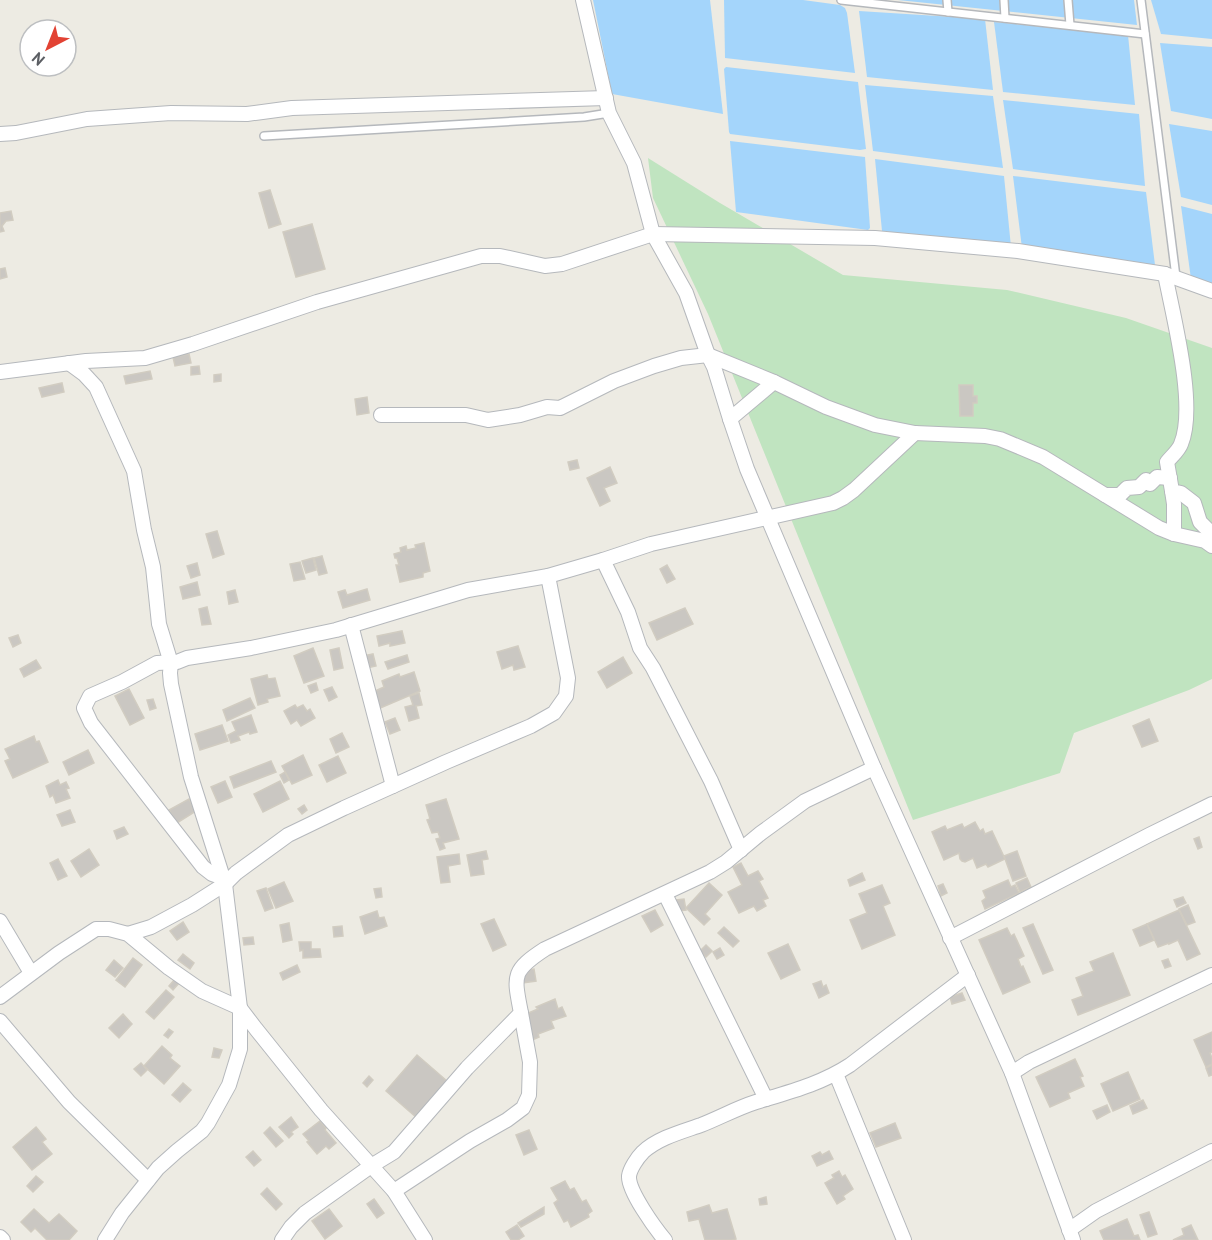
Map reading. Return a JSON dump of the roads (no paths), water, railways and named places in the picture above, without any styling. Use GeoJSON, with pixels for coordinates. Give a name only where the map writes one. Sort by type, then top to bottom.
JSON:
{"type":"FeatureCollection","features":[{"type":"Feature","properties":{"kind":"street"},"geometry":{"type":"LineString","coordinates":[[583,0],[609,113],[634,163],[653,234],[686,293],[714,367],[747,469],[837,683],[1012,1073],[1071,1235],[1096,1211],[1212,1151]]}},
{"type":"Feature","properties":{"kind":"street"},"geometry":{"type":"LineString","coordinates":[[0,134],[87,119],[171,113],[247,114],[292,108],[606,98]]}},
{"type":"Feature","properties":{"kind":"street"},"geometry":{"type":"LineString","coordinates":[[0,372],[86,361],[145,358],[317,302],[481,256],[500,255],[545,266],[562,264],[653,234],[876,238],[1018,251],[1171,276],[1212,291]]}},
{"type":"Feature","properties":{"kind":"street"},"geometry":{"type":"LineString","coordinates":[[1171,276],[1185,385],[1187,425],[1181,446],[1167,462],[1174,504],[1174,534]]}},
{"type":"Feature","properties":{"kind":"street"},"geometry":{"type":"LineString","coordinates":[[381,416],[466,415],[488,420],[520,415],[547,407],[560,408],[614,381],[654,366],[681,358],[708,355],[774,382],[826,407],[875,425],[915,433],[985,436],[1000,439],[1043,457],[1159,528],[1205,541],[1212,546]]}},
{"type":"Feature","properties":{"kind":"street"},"geometry":{"type":"LineString","coordinates":[[69,363],[96,387],[135,471],[144,530],[153,567],[159,624],[171,663],[171,684],[191,777],[224,881],[240,1008],[240,1049],[229,1085],[208,1123],[202,1131],[158,1168],[122,1213],[105,1240]]}},
{"type":"Feature","properties":{"kind":"street"},"geometry":{"type":"LineString","coordinates":[[730,419],[774,382]]}},
{"type":"Feature","properties":{"kind":"street"},"geometry":{"type":"LineString","coordinates":[[224,881],[203,867],[91,723],[84,708],[90,696],[157,663],[171,663],[336,630],[468,590],[548,576],[651,544],[833,502],[854,490],[915,433]]}},
{"type":"Feature","properties":{"kind":"street"},"geometry":{"type":"LineString","coordinates":[[1105,495],[1120,495],[1127,488],[1138,487],[1146,480],[1150,484],[1157,477],[1194,503],[1200,522],[1212,534]]}},
{"type":"Feature","properties":{"kind":"street"},"geometry":{"type":"LineString","coordinates":[[603,560],[628,612],[640,648],[711,781],[741,850]]}},
{"type":"Feature","properties":{"kind":"street"},"geometry":{"type":"LineString","coordinates":[[128,934],[151,927],[192,905],[288,835],[531,726],[554,713],[566,696],[568,678],[548,576]]}},
{"type":"Feature","properties":{"kind":"street"},"geometry":{"type":"LineString","coordinates":[[351,625],[393,786]]}},
{"type":"Feature","properties":{"kind":"street"},"geometry":{"type":"LineString","coordinates":[[394,1191],[523,1108],[529,1095],[530,1062],[515,982],[520,969],[528,960],[545,949],[710,872],[805,801],[874,768]]}},
{"type":"Feature","properties":{"kind":"street"},"geometry":{"type":"LineString","coordinates":[[950,938],[1212,804]]}},
{"type":"Feature","properties":{"kind":"street"},"geometry":{"type":"LineString","coordinates":[[665,894],[766,1099]]}},
{"type":"Feature","properties":{"kind":"street"},"geometry":{"type":"LineString","coordinates":[[0,921],[31,973]]}},
{"type":"Feature","properties":{"kind":"street"},"geometry":{"type":"LineString","coordinates":[[0,997],[96,928],[109,928],[128,934],[169,968],[202,991],[240,1008],[321,1110],[394,1191],[425,1240]]}},
{"type":"Feature","properties":{"kind":"street"},"geometry":{"type":"LineString","coordinates":[[665,1240],[647,1217],[630,1183],[629,1174],[642,1153],[664,1138],[754,1103],[818,1083],[836,1074],[968,975]]}},
{"type":"Feature","properties":{"kind":"street"},"geometry":{"type":"LineString","coordinates":[[1012,1073],[1029,1062],[1212,975]]}},
{"type":"Feature","properties":{"kind":"street"},"geometry":{"type":"LineString","coordinates":[[282,1240],[305,1213],[394,1152],[467,1068],[521,1013]]}},
{"type":"Feature","properties":{"kind":"street"},"geometry":{"type":"LineString","coordinates":[[0,1021],[69,1102],[148,1180]]}},
{"type":"Feature","properties":{"kind":"street"},"geometry":{"type":"LineString","coordinates":[[836,1074],[904,1240]]}},
{"type":"Feature","properties":{"kind":"lane"},"geometry":{"type":"LineString","coordinates":[[841,0],[888,3],[1145,34]]}},
{"type":"Feature","properties":{"kind":"lane"},"geometry":{"type":"LineString","coordinates":[[947,0],[948,12]]}},
{"type":"Feature","properties":{"kind":"lane"},"geometry":{"type":"LineString","coordinates":[[1004,0],[1005,18]]}},
{"type":"Feature","properties":{"kind":"lane"},"geometry":{"type":"LineString","coordinates":[[1068,0],[1070,25]]}},
{"type":"Feature","properties":{"kind":"lane"},"geometry":{"type":"LineString","coordinates":[[1141,0],[1171,276]]}},
{"type":"Feature","properties":{"kind":"lane"},"geometry":{"type":"LineString","coordinates":[[264,136],[584,117],[609,113]]}},
{"type":"Feature","properties":{"kind":"water"},"geometry":{"type":"Polygon","coordinates":[[[593,0],[710,0],[723,114],[612,94],[593,0]]]}},
{"type":"Feature","properties":{"kind":"water"},"geometry":{"type":"Polygon","coordinates":[[[724,0],[803,0],[840,5],[847,13],[855,73],[725,58],[724,0]]]}},
{"type":"Feature","properties":{"kind":"water"},"geometry":{"type":"Polygon","coordinates":[[[898,0],[1134,0],[1137,25],[898,0]]]}},
{"type":"Feature","properties":{"kind":"water"},"geometry":{"type":"Polygon","coordinates":[[[1151,0],[1212,0],[1212,39],[1161,34],[1151,0]]]}},
{"type":"Feature","properties":{"kind":"water"},"geometry":{"type":"Polygon","coordinates":[[[859,11],[985,19],[993,90],[867,77],[859,11]]]}},
{"type":"Feature","properties":{"kind":"water"},"geometry":{"type":"Polygon","coordinates":[[[994,22],[1128,35],[1135,105],[1003,92],[994,22]]]}},
{"type":"Feature","properties":{"kind":"water"},"geometry":{"type":"Polygon","coordinates":[[[1160,43],[1212,47],[1212,119],[1171,111],[1160,43]]]}},
{"type":"Feature","properties":{"kind":"water"},"geometry":{"type":"Polygon","coordinates":[[[726,67],[858,82],[866,149],[730,134],[724,69],[726,67]]]}},
{"type":"Feature","properties":{"kind":"water"},"geometry":{"type":"Polygon","coordinates":[[[865,85],[993,96],[1003,168],[873,151],[865,85]]]}},
{"type":"Feature","properties":{"kind":"water"},"geometry":{"type":"Polygon","coordinates":[[[1003,100],[1139,114],[1145,186],[1013,169],[1003,100]]]}},
{"type":"Feature","properties":{"kind":"water"},"geometry":{"type":"Polygon","coordinates":[[[1169,124],[1212,131],[1212,205],[1181,197],[1169,124]]]}},
{"type":"Feature","properties":{"kind":"water"},"geometry":{"type":"Polygon","coordinates":[[[730,141],[865,157],[870,228],[868,230],[736,212],[730,141]]]}},
{"type":"Feature","properties":{"kind":"water"},"geometry":{"type":"Polygon","coordinates":[[[875,159],[1004,176],[1011,247],[882,231],[875,159]]]}},
{"type":"Feature","properties":{"kind":"water"},"geometry":{"type":"Polygon","coordinates":[[[1013,176],[1146,192],[1155,265],[1022,248],[1013,176]]]}},
{"type":"Feature","properties":{"kind":"water"},"geometry":{"type":"Polygon","coordinates":[[[1181,206],[1212,214],[1212,286],[1191,279],[1181,206]]]}}]}
